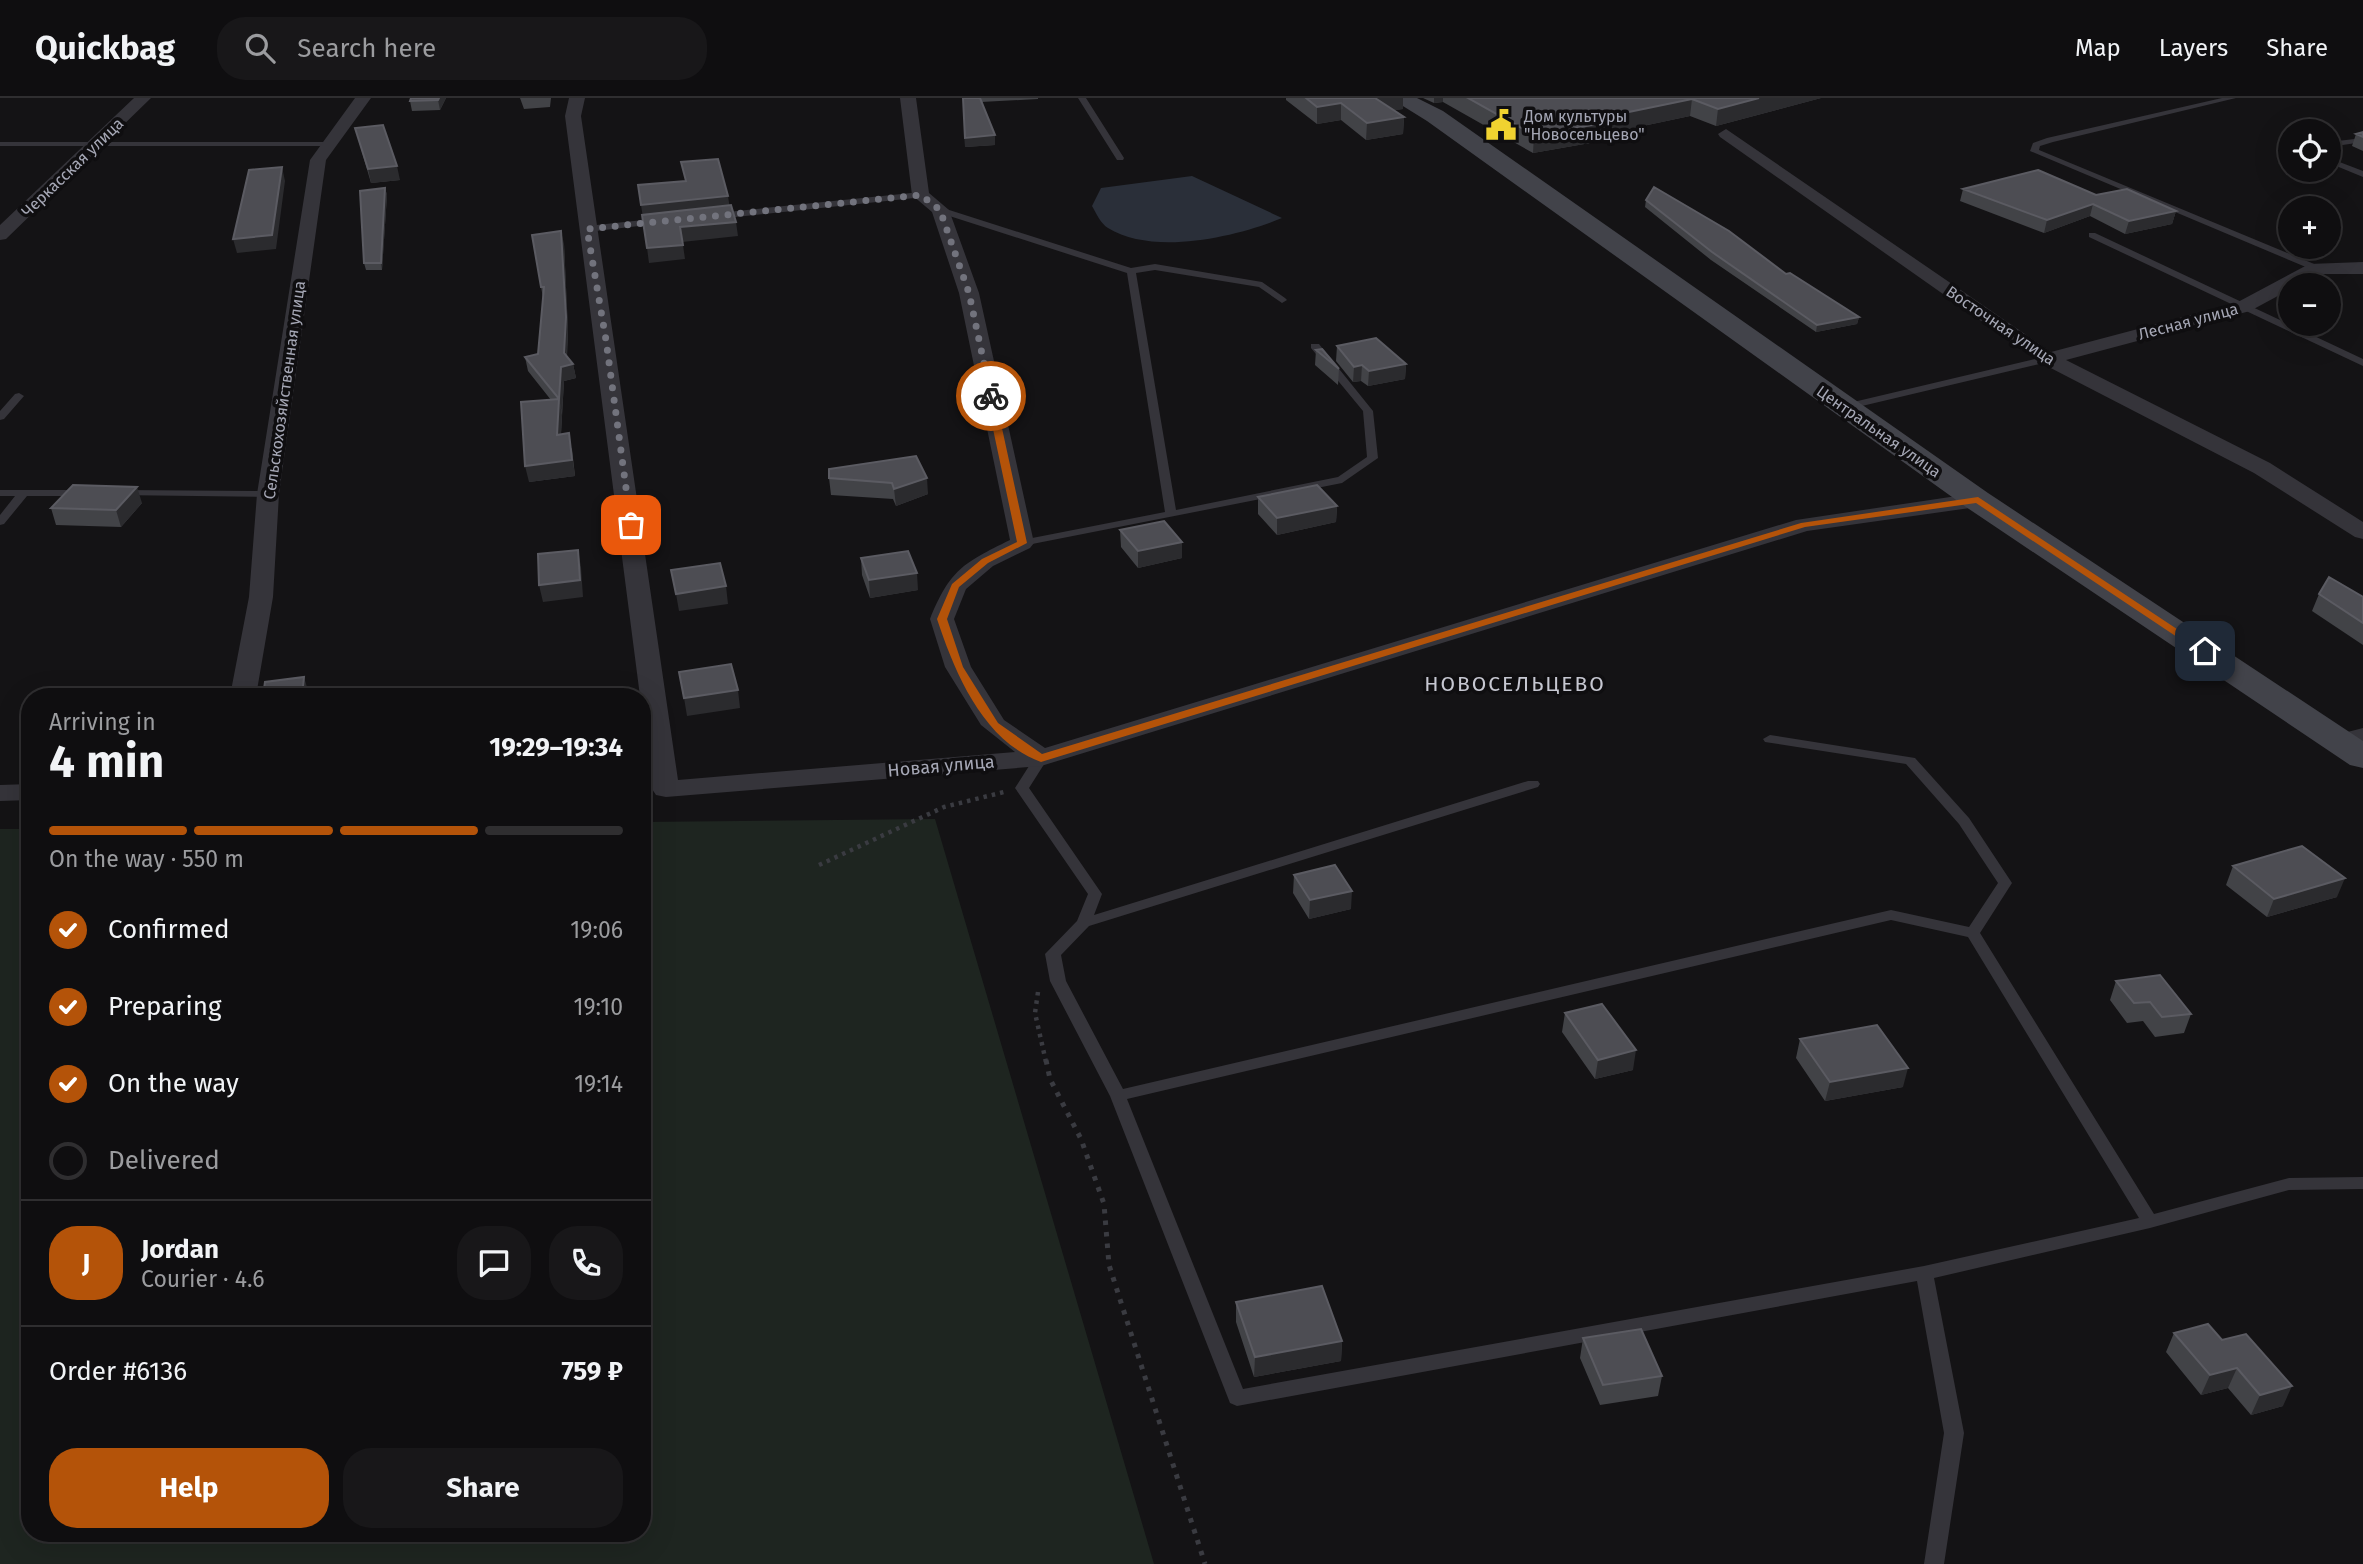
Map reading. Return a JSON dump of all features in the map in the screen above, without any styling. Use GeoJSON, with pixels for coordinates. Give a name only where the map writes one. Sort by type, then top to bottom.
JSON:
{"type":"FeatureCollection","features":[{"type":"Feature","properties":{"kind":"street","name":"Черкасская улица"},"geometry":{"type":"LineString","coordinates":[[0,235],[143,98]]}},
{"type":"Feature","properties":{"kind":"street","name":"Сельскохозяйственная улица"},"geometry":{"type":"LineString","coordinates":[[244,688],[261,597],[268,494],[318,160],[327,144],[363,98]]}},
{"type":"Feature","properties":{"kind":"street"},"geometry":{"type":"LineString","coordinates":[[577,98],[573,116],[587,229]]}},
{"type":"Feature","properties":{"kind":"street"},"geometry":{"type":"LineString","coordinates":[[908,98],[921,195],[940,210],[969,293],[1022,543],[985,561],[955,586],[942,619],[958,667],[994,725],[1041,758]]}},
{"type":"Feature","properties":{"kind":"street","name":"Центральная улица"},"geometry":{"type":"LineString","coordinates":[[1401,98],[1435,116],[1978,500],[2356,745]]}},
{"type":"Feature","properties":{"kind":"street","name":"Восточная улица"},"geometry":{"type":"LineString","coordinates":[[1726,134],[2048,359],[2262,468],[2363,531]]}},
{"type":"Feature","properties":{"kind":"street","name":"Новая улица"},"geometry":{"type":"LineString","coordinates":[[587,229],[606,340],[666,789],[1041,758],[1804,525],[1978,500]]}},
{"type":"Feature","properties":{"kind":"street","name":"Лесная улица"},"geometry":{"type":"LineString","coordinates":[[2048,359],[2244,307],[2316,268],[2363,268]]}},
{"type":"Feature","properties":{"kind":"street"},"geometry":{"type":"LineString","coordinates":[[0,793],[21,792]]}},
{"type":"Feature","properties":{"kind":"lane"},"geometry":{"type":"LineString","coordinates":[[1082,98],[1121,158]]}},
{"type":"Feature","properties":{"kind":"lane"},"geometry":{"type":"LineString","coordinates":[[2232,98],[2050,140],[2036,145],[2034,151],[2316,268]]}},
{"type":"Feature","properties":{"kind":"lane"},"geometry":{"type":"LineString","coordinates":[[2341,143],[2363,140]]}},
{"type":"Feature","properties":{"kind":"lane"},"geometry":{"type":"LineString","coordinates":[[0,144],[327,144]]}},
{"type":"Feature","properties":{"kind":"lane"},"geometry":{"type":"LineString","coordinates":[[2341,165],[2363,174]]}},
{"type":"Feature","properties":{"kind":"lane"},"geometry":{"type":"LineString","coordinates":[[712,216],[921,195]]}},
{"type":"Feature","properties":{"kind":"lane"},"geometry":{"type":"LineString","coordinates":[[940,210],[1131,271],[1155,267],[1262,285],[1282,300]]}},
{"type":"Feature","properties":{"kind":"lane"},"geometry":{"type":"LineString","coordinates":[[587,229],[670,220]]}},
{"type":"Feature","properties":{"kind":"lane"},"geometry":{"type":"LineString","coordinates":[[2092,235],[2363,363]]}},
{"type":"Feature","properties":{"kind":"lane"},"geometry":{"type":"LineString","coordinates":[[1131,271],[1171,514]]}},
{"type":"Feature","properties":{"kind":"lane"},"geometry":{"type":"LineString","coordinates":[[1022,543],[1342,480],[1373,458],[1368,411],[1315,346]]}},
{"type":"Feature","properties":{"kind":"lane"},"geometry":{"type":"LineString","coordinates":[[1845,407],[2048,359]]}},
{"type":"Feature","properties":{"kind":"lane"},"geometry":{"type":"LineString","coordinates":[[0,417],[19,396]]}},
{"type":"Feature","properties":{"kind":"lane"},"geometry":{"type":"LineString","coordinates":[[0,493],[92,493]]}},
{"type":"Feature","properties":{"kind":"lane"},"geometry":{"type":"LineString","coordinates":[[0,522],[24,493]]}},
{"type":"Feature","properties":{"kind":"lane"},"geometry":{"type":"LineString","coordinates":[[105,493],[268,494]]}},
{"type":"Feature","properties":{"kind":"lane"},"geometry":{"type":"LineString","coordinates":[[1770,739],[1910,761],[1964,821],[2006,883],[1973,933]]}},
{"type":"Feature","properties":{"kind":"lane"},"geometry":{"type":"LineString","coordinates":[[1041,758],[1021,788],[1095,894],[1084,923],[1053,954],[1058,981],[1118,1096],[1237,1398],[1924,1273],[2150,1222],[2289,1184],[2363,1183]]}},
{"type":"Feature","properties":{"kind":"lane"},"geometry":{"type":"LineString","coordinates":[[1084,923],[1533,784]]}},
{"type":"Feature","properties":{"kind":"lane"},"geometry":{"type":"LineString","coordinates":[[1118,1096],[1891,915],[1973,933],[2150,1222]]}},
{"type":"Feature","properties":{"kind":"lane"},"geometry":{"type":"LineString","coordinates":[[1924,1273],[1954,1433],[1934,1564]]}},
{"type":"Feature","properties":{"kind":"path"},"geometry":{"type":"LineString","coordinates":[[819,864],[944,807],[1021,788]]}},
{"type":"Feature","properties":{"kind":"path"},"geometry":{"type":"LineString","coordinates":[[1053,954],[1044,960],[1035,1013],[1050,1079],[1080,1139],[1104,1203],[1109,1265],[1205,1564]]}},
{"type":"Feature","properties":{"kind":"shaded area"},"geometry":{"type":"Polygon","coordinates":[[[1192,176],[1282,218],[1219,237],[1195,241],[1148,241],[1108,228],[1092,206],[1101,188],[1192,176]]]}},
{"type":"Feature","properties":{"kind":"shaded area"},"geometry":{"type":"Polygon","coordinates":[[[935,819],[1154,1564],[0,1564],[0,829],[21,829],[21,1542],[651,1542],[651,822],[935,819]]]}},
{"type":"Feature","properties":{"kind":"building"},"geometry":{"type":"Polygon","coordinates":[[[411,98],[439,98],[410,101],[411,98]]]}},
{"type":"Feature","properties":{"kind":"building"},"geometry":{"type":"Polygon","coordinates":[[[963,98],[980,98],[995,135],[965,138],[963,98]]]}},
{"type":"Feature","properties":{"kind":"building"},"geometry":{"type":"Polygon","coordinates":[[[1306,98],[1375,98],[1404,117],[1367,123],[1341,103],[1317,107],[1306,98]]]}},
{"type":"Feature","properties":{"kind":"building"},"geometry":{"type":"Polygon","coordinates":[[[1468,98],[1759,98],[1718,109],[1692,99],[1585,121],[1592,125],[1534,135],[1468,98]]]}},
{"type":"Feature","properties":{"kind":"building"},"geometry":{"type":"Polygon","coordinates":[[[383,125],[397,166],[368,169],[355,128],[383,125]]]}},
{"type":"Feature","properties":{"kind":"building"},"geometry":{"type":"Polygon","coordinates":[[[718,159],[728,196],[641,205],[638,185],[686,181],[681,162],[718,159]]]}},
{"type":"Feature","properties":{"kind":"building"},"geometry":{"type":"Polygon","coordinates":[[[282,167],[272,235],[233,239],[249,170],[282,167]]]}},
{"type":"Feature","properties":{"kind":"building"},"geometry":{"type":"Polygon","coordinates":[[[2038,170],[2096,195],[2127,189],[2176,211],[2129,221],[2093,204],[2047,220],[1963,189],[2038,170]]]}},
{"type":"Feature","properties":{"kind":"building"},"geometry":{"type":"Polygon","coordinates":[[[1654,187],[1729,231],[1786,274],[1790,273],[1859,317],[1817,325],[1712,252],[1646,200],[1654,187]]]}},
{"type":"Feature","properties":{"kind":"building"},"geometry":{"type":"Polygon","coordinates":[[[385,188],[381,263],[364,263],[360,191],[385,188]]]}},
{"type":"Feature","properties":{"kind":"building"},"geometry":{"type":"Polygon","coordinates":[[[731,205],[736,222],[680,227],[683,245],[647,248],[642,215],[731,205]]]}},
{"type":"Feature","properties":{"kind":"building"},"geometry":{"type":"Polygon","coordinates":[[[561,231],[566,317],[564,353],[573,364],[561,367],[559,399],[525,357],[538,354],[544,287],[541,287],[532,235],[561,231]]]}},
{"type":"Feature","properties":{"kind":"building"},"geometry":{"type":"Polygon","coordinates":[[[1376,338],[1406,364],[1369,371],[1362,365],[1354,367],[1337,346],[1376,338]]]}},
{"type":"Feature","properties":{"kind":"building"},"geometry":{"type":"Polygon","coordinates":[[[1322,349],[1339,369],[1316,350],[1322,349]]]}},
{"type":"Feature","properties":{"kind":"building"},"geometry":{"type":"Polygon","coordinates":[[[559,399],[557,435],[569,433],[572,460],[525,466],[521,402],[559,399]]]}},
{"type":"Feature","properties":{"kind":"building"},"geometry":{"type":"Polygon","coordinates":[[[916,456],[927,478],[894,489],[892,483],[829,478],[829,469],[916,456]]]}},
{"type":"Feature","properties":{"kind":"building"},"geometry":{"type":"Polygon","coordinates":[[[73,485],[137,487],[116,510],[51,508],[73,485]]]}},
{"type":"Feature","properties":{"kind":"building"},"geometry":{"type":"Polygon","coordinates":[[[1317,485],[1337,506],[1277,518],[1258,497],[1317,485]]]}},
{"type":"Feature","properties":{"kind":"building"},"geometry":{"type":"Polygon","coordinates":[[[1164,521],[1182,542],[1138,551],[1120,530],[1164,521]]]}},
{"type":"Feature","properties":{"kind":"building"},"geometry":{"type":"Polygon","coordinates":[[[578,550],[580,580],[539,585],[538,554],[578,550]]]}},
{"type":"Feature","properties":{"kind":"building"},"geometry":{"type":"Polygon","coordinates":[[[908,551],[917,573],[869,580],[861,558],[908,551]]]}},
{"type":"Feature","properties":{"kind":"building"},"geometry":{"type":"Polygon","coordinates":[[[720,563],[726,586],[676,594],[671,570],[720,563]]]}},
{"type":"Feature","properties":{"kind":"building"},"geometry":{"type":"Polygon","coordinates":[[[2329,577],[2363,597],[2363,623],[2319,594],[2329,577]]]}},
{"type":"Feature","properties":{"kind":"building"},"geometry":{"type":"Polygon","coordinates":[[[731,664],[738,690],[684,698],[679,672],[731,664]]]}},
{"type":"Feature","properties":{"kind":"building"},"geometry":{"type":"Polygon","coordinates":[[[304,677],[303,688],[264,688],[265,682],[304,677]]]}},
{"type":"Feature","properties":{"kind":"building"},"geometry":{"type":"Polygon","coordinates":[[[2302,846],[2345,878],[2274,899],[2233,866],[2302,846]]]}},
{"type":"Feature","properties":{"kind":"building"},"geometry":{"type":"Polygon","coordinates":[[[1335,865],[1352,891],[1310,900],[1294,875],[1335,865]]]}},
{"type":"Feature","properties":{"kind":"building"},"geometry":{"type":"Polygon","coordinates":[[[2160,975],[2191,1014],[2162,1017],[2150,1002],[2134,1003],[2116,981],[2160,975]]]}},
{"type":"Feature","properties":{"kind":"building"},"geometry":{"type":"Polygon","coordinates":[[[1602,1004],[1636,1050],[1598,1060],[1565,1013],[1602,1004]]]}},
{"type":"Feature","properties":{"kind":"building"},"geometry":{"type":"Polygon","coordinates":[[[1877,1025],[1908,1068],[1830,1082],[1800,1039],[1877,1025]]]}},
{"type":"Feature","properties":{"kind":"building"},"geometry":{"type":"Polygon","coordinates":[[[1322,1286],[1342,1341],[1255,1357],[1236,1302],[1322,1286]]]}},
{"type":"Feature","properties":{"kind":"building"},"geometry":{"type":"Polygon","coordinates":[[[2208,1324],[2222,1340],[2246,1334],[2292,1386],[2260,1395],[2237,1368],[2210,1375],[2174,1333],[2208,1324]]]}},
{"type":"Feature","properties":{"kind":"building"},"geometry":{"type":"Polygon","coordinates":[[[1641,1329],[1662,1376],[1603,1385],[1583,1338],[1641,1329]]]}},
{"type":"Feature","properties":{"kind":"way so far"},"geometry":{"type":"LineString","coordinates":[[631,525],[606,340],[587,229],[921,195],[940,210],[969,293],[991,396]]}},
{"type":"Feature","properties":{"kind":"place","name":"Дом культуры \"Новосельцево\""},"geometry":{"type":"Point","coordinates":[1501,125]}},
{"type":"Feature","properties":{"kind":"district","name":"НОВОСЕЛЬЦЕВО"},"geometry":{"type":"Point","coordinates":[1515,684]}},
{"type":"Feature","properties":{"kind":"route"},"geometry":{"type":"LineString","coordinates":[[991,396],[1022,543],[985,561],[955,586],[942,619],[958,667],[994,725],[1041,758],[1804,525],[1978,500],[2205,651]]}}]}
